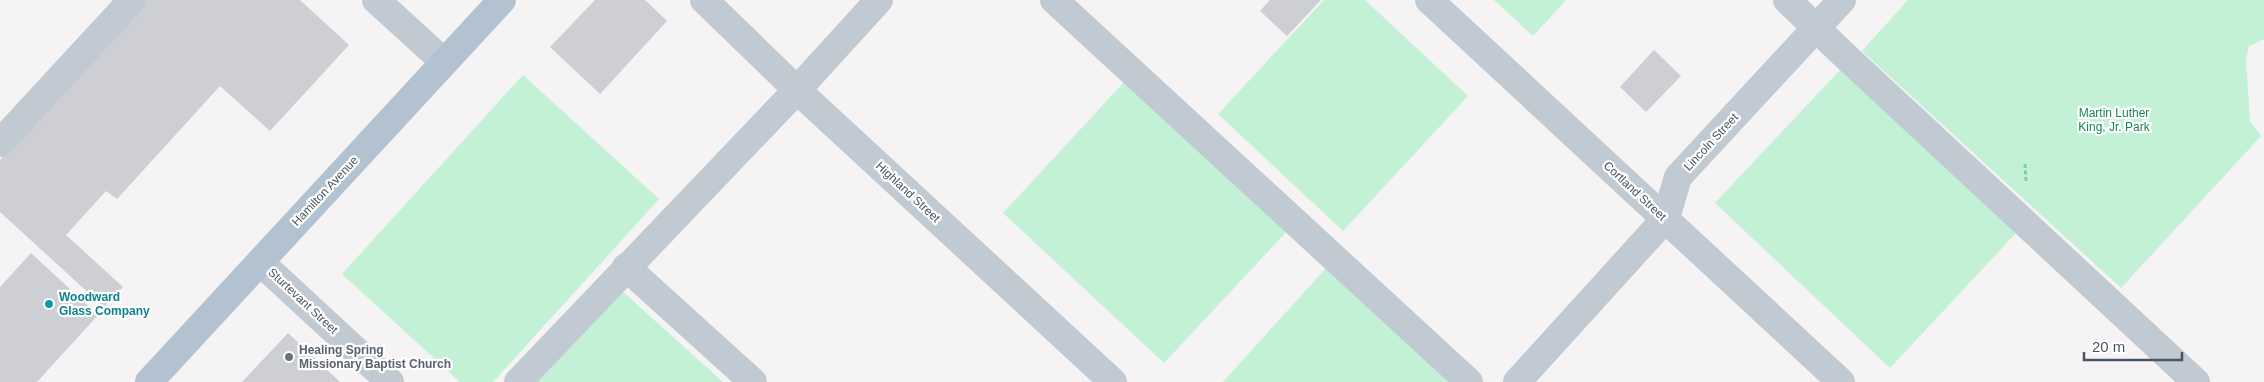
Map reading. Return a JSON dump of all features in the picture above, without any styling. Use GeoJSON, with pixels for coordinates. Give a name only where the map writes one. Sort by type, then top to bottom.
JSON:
{"type":"FeatureCollection","features":[{"type":"Feature","properties":{"kind":"main road","name":"Hamilton Avenue"},"geometry":{"type":"LineString","coordinates":[[149,382],[502,0]]}},
{"type":"Feature","properties":{"kind":"street"},"geometry":{"type":"LineString","coordinates":[[0,142],[132,0]]}},
{"type":"Feature","properties":{"kind":"street"},"geometry":{"type":"LineString","coordinates":[[376,0],[444,62]]}},
{"type":"Feature","properties":{"kind":"street","name":"Highland Street"},"geometry":{"type":"LineString","coordinates":[[704,0],[797,90],[1113,382]]}},
{"type":"Feature","properties":{"kind":"street"},"geometry":{"type":"LineString","coordinates":[[518,382],[797,90],[879,0]]}},
{"type":"Feature","properties":{"kind":"street"},"geometry":{"type":"LineString","coordinates":[[1054,0],[1468,382]]}},
{"type":"Feature","properties":{"kind":"street","name":"Cortland Street"},"geometry":{"type":"LineString","coordinates":[[1429,0],[1841,382]]}},
{"type":"Feature","properties":{"kind":"street"},"geometry":{"type":"LineString","coordinates":[[1787,0],[1815,29],[2196,382]]}},
{"type":"Feature","properties":{"kind":"street","name":"Lincoln Street"},"geometry":{"type":"LineString","coordinates":[[1516,382],[1666,218],[1678,177],[1842,0]]}},
{"type":"Feature","properties":{"kind":"street","name":"Sturtevant Street"},"geometry":{"type":"LineString","coordinates":[[260,262],[390,382]]}},
{"type":"Feature","properties":{"kind":"street"},"geometry":{"type":"LineString","coordinates":[[626,267],[753,382]]}},
{"type":"Feature","properties":{"kind":"green space"},"geometry":{"type":"Polygon","coordinates":[[[1324,0],[1365,0],[1468,96],[1343,231],[1218,114],[1324,0]]]}},
{"type":"Feature","properties":{"kind":"green space"},"geometry":{"type":"Polygon","coordinates":[[[1494,0],[1566,0],[1533,36],[1494,0]]]}},
{"type":"Feature","properties":{"kind":"green space","name":"Martin Luther King, Jr. Park"},"geometry":{"type":"Polygon","coordinates":[[[1908,0],[2264,0],[2264,39],[2249,46],[2246,60],[2250,121],[2261,136],[2121,288],[1862,51],[1908,0]]]}},
{"type":"Feature","properties":{"kind":"green space"},"geometry":{"type":"Polygon","coordinates":[[[1841,69],[2016,233],[1890,368],[1715,203],[1841,69]]]}},
{"type":"Feature","properties":{"kind":"green space"},"geometry":{"type":"Polygon","coordinates":[[[523,75],[659,199],[493,382],[460,382],[342,274],[523,75]]]}},
{"type":"Feature","properties":{"kind":"green space"},"geometry":{"type":"Polygon","coordinates":[[[1127,79],[1289,229],[1164,363],[1003,213],[1127,79]]]}},
{"type":"Feature","properties":{"kind":"green space"},"geometry":{"type":"Polygon","coordinates":[[[1327,267],[1452,382],[1223,382],[1327,267]]]}},
{"type":"Feature","properties":{"kind":"green space"},"geometry":{"type":"Polygon","coordinates":[[[622,291],[723,382],[534,382],[622,291]]]}},
{"type":"Feature","properties":{"kind":"building"},"geometry":{"type":"Polygon","coordinates":[[[145,0],[300,0],[349,45],[270,131],[220,86],[117,199],[106,191],[66,235],[123,287],[104,307],[0,212],[0,160],[145,0]]]}},
{"type":"Feature","properties":{"kind":"building"},"geometry":{"type":"Polygon","coordinates":[[[595,0],[645,0],[667,21],[600,94],[550,47],[595,0]]]}},
{"type":"Feature","properties":{"kind":"building"},"geometry":{"type":"Polygon","coordinates":[[[1270,0],[1321,0],[1287,36],[1260,11],[1270,0]]]}},
{"type":"Feature","properties":{"kind":"building"},"geometry":{"type":"Polygon","coordinates":[[[1654,50],[1681,76],[1646,112],[1620,87],[1654,50]]]}},
{"type":"Feature","properties":{"kind":"building"},"geometry":{"type":"Polygon","coordinates":[[[31,253],[98,315],[37,382],[0,382],[0,287],[31,253]]]}},
{"type":"Feature","properties":{"kind":"building","name":"Healing Spring Missionary Baptist Church"},"geometry":{"type":"Polygon","coordinates":[[[288,333],[340,382],[242,382],[288,333]]]}},
{"type":"Feature","properties":{"kind":"place","name":"Woodward Glass Company"},"geometry":{"type":"Point","coordinates":[49,304]}},
{"type":"Feature","properties":{"kind":"place","name":"Healing Spring Missionary Baptist Church"},"geometry":{"type":"Point","coordinates":[289,357]}}]}
